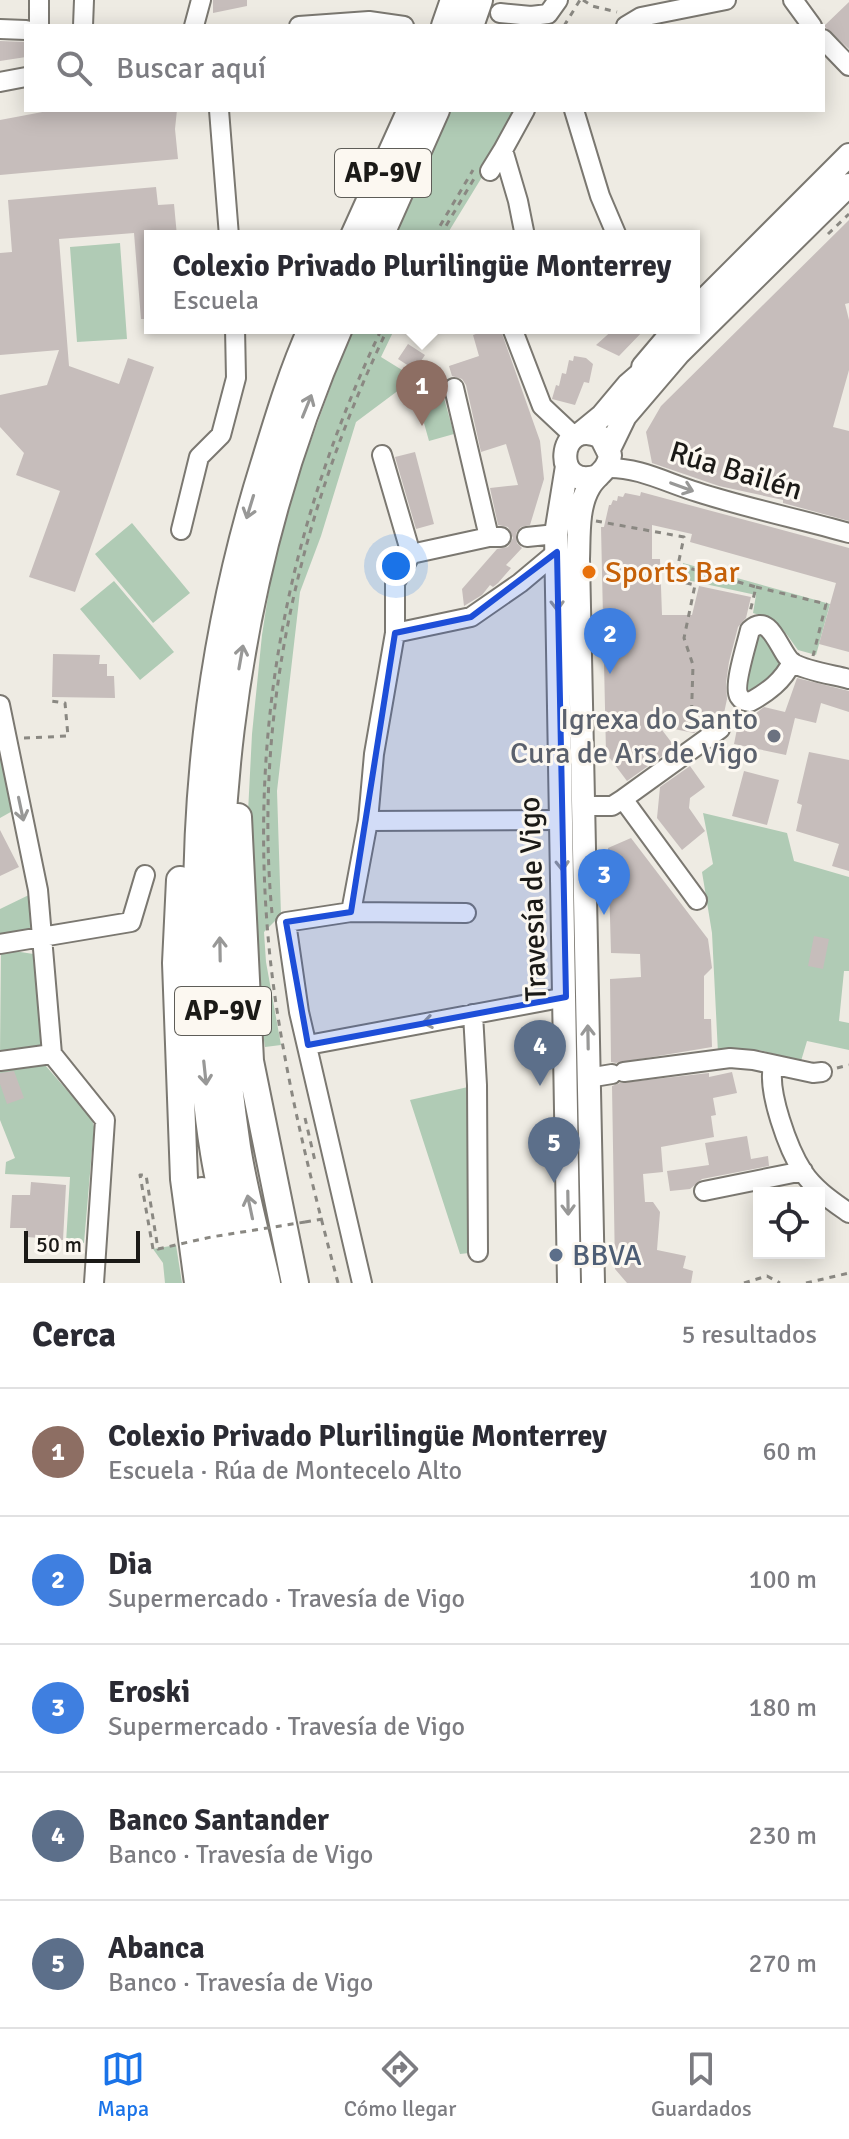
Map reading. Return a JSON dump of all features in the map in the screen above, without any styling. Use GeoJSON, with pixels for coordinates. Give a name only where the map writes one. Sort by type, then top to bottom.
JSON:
{"type":"FeatureCollection","features":[{"type":"Feature","properties":{"kind":"highway"},"geometry":{"type":"LineString","coordinates":[[446,24],[454,0]]}},
{"type":"Feature","properties":{"kind":"highway"},"geometry":{"type":"LineString","coordinates":[[473,24],[494,10]]}},
{"type":"Feature","properties":{"kind":"highway","name":"AP-9V"},"geometry":{"type":"LineString","coordinates":[[357,230],[410,112]]}},
{"type":"Feature","properties":{"kind":"highway","name":"AP-9V"},"geometry":{"type":"LineString","coordinates":[[383,230],[435,112]]}},
{"type":"Feature","properties":{"kind":"highway","name":"AP-9V"},"geometry":{"type":"LineString","coordinates":[[243,1283],[214,1153],[204,1069],[197,956],[196,872],[207,716],[218,650],[246,522],[277,420],[310,334]]}},
{"type":"Feature","properties":{"kind":"highway","name":"AP-9V"},"geometry":{"type":"LineString","coordinates":[[267,1283],[238,1149],[226,1060],[220,952],[224,775],[241,655],[270,530],[299,426],[337,334]]}},
{"type":"Feature","properties":{"kind":"highway","name":"AP-9V"},"geometry":{"type":"LineString","coordinates":[[198,1283],[184,1179],[176,963],[189,783],[207,716]]}},
{"type":"Feature","properties":{"kind":"highway"},"geometry":{"type":"LineString","coordinates":[[230,735],[241,771],[239,869],[250,1061],[295,1283]]}},
{"type":"Feature","properties":{"kind":"highway","name":"AP-9V"},"geometry":{"type":"LineString","coordinates":[[182,1093],[220,1283]]}},
{"type":"Feature","properties":{"kind":"highway"},"geometry":{"type":"LineString","coordinates":[[288,1254],[304,1283]]}},
{"type":"Feature","properties":{"kind":"main road"},"geometry":{"type":"LineString","coordinates":[[700,304],[849,155]]}},
{"type":"Feature","properties":{"kind":"main road"},"geometry":{"type":"LineString","coordinates":[[700,309],[849,173]]}},
{"type":"Feature","properties":{"kind":"main road","name":"Travesía de Vigo"},"geometry":{"type":"LineString","coordinates":[[700,331],[849,185]]}},
{"type":"Feature","properties":{"kind":"main road"},"geometry":{"type":"LineString","coordinates":[[634,392],[690,357],[849,200]]}},
{"type":"Feature","properties":{"kind":"main road"},"geometry":{"type":"LineString","coordinates":[[634,392],[675,334]]}},
{"type":"Feature","properties":{"kind":"main road","name":"Travesía de Vigo"},"geometry":{"type":"LineString","coordinates":[[578,435],[634,392],[697,334]]}},
{"type":"Feature","properties":{"kind":"main road","name":"Travesía de Vigo"},"geometry":{"type":"LineString","coordinates":[[593,1283],[578,559],[587,490],[605,464],[634,392]]}},
{"type":"Feature","properties":{"kind":"main road"},"geometry":{"type":"LineString","coordinates":[[587,433],[601,437],[605,464],[591,479],[577,477],[564,460],[566,447],[578,435],[587,433]]}},
{"type":"Feature","properties":{"kind":"main road","name":"Travesía de Vigo"},"geometry":{"type":"LineString","coordinates":[[567,466],[556,543],[569,1283]]}},
{"type":"Feature","properties":{"kind":"street"},"geometry":{"type":"LineString","coordinates":[[39,0],[39,24]]}},
{"type":"Feature","properties":{"kind":"street"},"geometry":{"type":"LineString","coordinates":[[83,24],[84,0]]}},
{"type":"Feature","properties":{"kind":"street"},"geometry":{"type":"LineString","coordinates":[[195,24],[201,0]]}},
{"type":"Feature","properties":{"kind":"street"},"geometry":{"type":"LineString","coordinates":[[494,10],[531,16],[548,14],[558,0]]}},
{"type":"Feature","properties":{"kind":"street"},"geometry":{"type":"LineString","coordinates":[[634,21],[726,0]]}},
{"type":"Feature","properties":{"kind":"street"},"geometry":{"type":"LineString","coordinates":[[793,0],[811,24]]}},
{"type":"Feature","properties":{"kind":"street"},"geometry":{"type":"LineString","coordinates":[[327,24],[369,21],[390,24]]}},
{"type":"Feature","properties":{"kind":"street"},"geometry":{"type":"LineString","coordinates":[[0,29],[24,30]]}},
{"type":"Feature","properties":{"kind":"street"},"geometry":{"type":"LineString","coordinates":[[825,41],[849,66]]}},
{"type":"Feature","properties":{"kind":"street"},"geometry":{"type":"LineString","coordinates":[[0,82],[24,77]]}},
{"type":"Feature","properties":{"kind":"street"},"geometry":{"type":"LineString","coordinates":[[219,112],[229,230]]}},
{"type":"Feature","properties":{"kind":"street"},"geometry":{"type":"LineString","coordinates":[[484,166],[503,150],[524,112]]}},
{"type":"Feature","properties":{"kind":"street"},"geometry":{"type":"LineString","coordinates":[[575,112],[600,196],[614,230]]}},
{"type":"Feature","properties":{"kind":"street"},"geometry":{"type":"LineString","coordinates":[[503,150],[524,230]]}},
{"type":"Feature","properties":{"kind":"street"},"geometry":{"type":"LineString","coordinates":[[181,530],[199,457],[221,435],[224,425],[236,378],[235,334]]}},
{"type":"Feature","properties":{"kind":"street"},"geometry":{"type":"LineString","coordinates":[[514,334],[542,406],[578,435]]}},
{"type":"Feature","properties":{"kind":"street"},"geometry":{"type":"LineString","coordinates":[[411,554],[495,537],[454,388]]}},
{"type":"Feature","properties":{"kind":"street"},"geometry":{"type":"LineString","coordinates":[[351,912],[368,821],[374,754],[395,633],[395,583],[411,554],[382,455]]}},
{"type":"Feature","properties":{"kind":"street","name":"Rúa Bailén"},"geometry":{"type":"LineString","coordinates":[[605,464],[849,533]]}},
{"type":"Feature","properties":{"kind":"street"},"geometry":{"type":"LineString","coordinates":[[527,537],[556,543]]}},
{"type":"Feature","properties":{"kind":"street"},"geometry":{"type":"LineString","coordinates":[[395,633],[471,617],[520,583],[556,543]]}},
{"type":"Feature","properties":{"kind":"street"},"geometry":{"type":"LineString","coordinates":[[792,662],[849,679]]}},
{"type":"Feature","properties":{"kind":"street"},"geometry":{"type":"LineString","coordinates":[[0,705],[38,890],[52,1054],[105,1120],[94,1283]]}},
{"type":"Feature","properties":{"kind":"street","name":"Travesía de Vigo"},"geometry":{"type":"LineString","coordinates":[[583,806],[612,806],[720,729]]}},
{"type":"Feature","properties":{"kind":"street"},"geometry":{"type":"LineString","coordinates":[[623,799],[697,900]]}},
{"type":"Feature","properties":{"kind":"street"},"geometry":{"type":"LineString","coordinates":[[368,821],[560,820]]}},
{"type":"Feature","properties":{"kind":"street"},"geometry":{"type":"LineString","coordinates":[[0,944],[131,922],[145,875]]}},
{"type":"Feature","properties":{"kind":"street"},"geometry":{"type":"LineString","coordinates":[[362,1283],[299,1012],[286,922],[351,912],[466,913]]}},
{"type":"Feature","properties":{"kind":"street"},"geometry":{"type":"LineString","coordinates":[[308,1045],[566,997]]}},
{"type":"Feature","properties":{"kind":"street"},"geometry":{"type":"LineString","coordinates":[[473,1014],[477,1085],[478,1252]]}},
{"type":"Feature","properties":{"kind":"street"},"geometry":{"type":"LineString","coordinates":[[0,1061],[52,1054]]}},
{"type":"Feature","properties":{"kind":"street"},"geometry":{"type":"LineString","coordinates":[[588,1078],[730,1058],[822,1072]]}},
{"type":"Feature","properties":{"kind":"street"},"geometry":{"type":"LineString","coordinates":[[773,1066],[770,1079],[781,1123],[803,1171],[827,1198],[849,1213]]}},
{"type":"Feature","properties":{"kind":"street"},"geometry":{"type":"LineString","coordinates":[[704,1191],[803,1171]]}},
{"type":"Feature","properties":{"kind":"path"},"geometry":{"type":"LineString","coordinates":[[565,24],[582,0],[634,21]]}},
{"type":"Feature","properties":{"kind":"path"},"geometry":{"type":"LineString","coordinates":[[438,230],[484,166]]}},
{"type":"Feature","properties":{"kind":"path"},"geometry":{"type":"LineString","coordinates":[[338,1283],[290,1077],[271,960],[263,856],[264,791],[277,659],[288,593],[322,470],[379,334]]}},
{"type":"Feature","properties":{"kind":"path"},"geometry":{"type":"LineString","coordinates":[[276,946],[269,855],[269,791],[281,659],[293,594],[315,512],[342,430],[385,334]]}},
{"type":"Feature","properties":{"kind":"path"},"geometry":{"type":"LineString","coordinates":[[581,518],[684,537],[678,581],[695,585],[684,638],[693,665],[691,751]]}},
{"type":"Feature","properties":{"kind":"path"},"geometry":{"type":"LineString","coordinates":[[678,565],[826,604],[812,657]]}},
{"type":"Feature","properties":{"kind":"path"},"geometry":{"type":"LineString","coordinates":[[750,615],[756,587]]}},
{"type":"Feature","properties":{"kind":"path"},"geometry":{"type":"LineString","coordinates":[[16,738],[68,736],[65,703],[51,701],[51,698]]}},
{"type":"Feature","properties":{"kind":"path"},"geometry":{"type":"LineString","coordinates":[[304,1116],[315,1160]]}},
{"type":"Feature","properties":{"kind":"path"},"geometry":{"type":"LineString","coordinates":[[153,1249],[140,1175],[146,1175],[158,1249],[328,1218],[331,1227]]}},
{"type":"Feature","properties":{"kind":"path"},"geometry":{"type":"LineString","coordinates":[[341,1268],[344,1283]]}},
{"type":"Feature","properties":{"kind":"path"},"geometry":{"type":"LineString","coordinates":[[806,1283],[849,1273]]}},
{"type":"Feature","properties":{"kind":"path"},"geometry":{"type":"LineString","coordinates":[[744,1283],[752,1278],[767,1276],[780,1283]]}},
{"type":"Feature","properties":{"kind":"highlighted area"},"geometry":{"type":"Polygon","coordinates":[[[557,552],[566,997],[308,1045],[286,922],[351,912],[395,633],[471,617],[557,552]]]}},
{"type":"Feature","properties":{"kind":"green space"},"geometry":{"type":"Polygon","coordinates":[[[449,112],[522,112],[450,230],[396,230],[449,112]]]}},
{"type":"Feature","properties":{"kind":"green space"},"geometry":{"type":"Polygon","coordinates":[[[120,243],[127,339],[77,342],[70,247],[120,243]]]}},
{"type":"Feature","properties":{"kind":"green space"},"geometry":{"type":"Polygon","coordinates":[[[350,334],[392,334],[381,357],[415,378],[356,422],[321,536],[300,592],[277,791],[281,915],[264,932],[266,962],[281,1045],[265,1047],[256,987],[247,832],[252,734],[272,570],[301,468],[350,334]]]}},
{"type":"Feature","properties":{"kind":"green space"},"geometry":{"type":"Polygon","coordinates":[[[442,391],[454,434],[429,441],[417,398],[442,391]]]}},
{"type":"Feature","properties":{"kind":"green space"},"geometry":{"type":"Polygon","coordinates":[[[132,523],[190,593],[153,623],[95,554],[132,523]]]}},
{"type":"Feature","properties":{"kind":"green space"},"geometry":{"type":"Polygon","coordinates":[[[683,563],[830,604],[816,655],[798,650],[780,626],[753,613],[756,595],[682,579],[683,563]]]}},
{"type":"Feature","properties":{"kind":"green space"},"geometry":{"type":"Polygon","coordinates":[[[114,581],[174,652],[140,680],[80,609],[114,581]]]}},
{"type":"Feature","properties":{"kind":"green space"},"geometry":{"type":"Polygon","coordinates":[[[767,633],[784,668],[751,696],[744,693],[752,635],[767,633]]]}},
{"type":"Feature","properties":{"kind":"green space"},"geometry":{"type":"Polygon","coordinates":[[[0,731],[16,809],[0,818],[0,731]]]}},
{"type":"Feature","properties":{"kind":"green space"},"geometry":{"type":"Polygon","coordinates":[[[703,813],[787,833],[794,861],[849,877],[849,971],[844,971],[839,1021],[849,1023],[849,1050],[807,1041],[801,1061],[759,1050],[756,1056],[718,1053],[712,933],[702,872],[713,864],[703,813]]]}},
{"type":"Feature","properties":{"kind":"green space"},"geometry":{"type":"Polygon","coordinates":[[[33,893],[37,934],[0,937],[0,909],[33,893]]]}},
{"type":"Feature","properties":{"kind":"green space"},"geometry":{"type":"Polygon","coordinates":[[[1,949],[40,955],[45,1048],[0,1055],[1,949]]]}},
{"type":"Feature","properties":{"kind":"green space"},"geometry":{"type":"Polygon","coordinates":[[[29,1064],[45,1065],[92,1119],[94,1127],[84,1243],[66,1243],[70,1177],[5,1174],[6,1162],[15,1158],[0,1120],[0,1069],[29,1064]]]}},
{"type":"Feature","properties":{"kind":"green space"},"geometry":{"type":"Polygon","coordinates":[[[477,1085],[478,1252],[460,1254],[410,1100],[477,1085]]]}},
{"type":"Feature","properties":{"kind":"green space"},"geometry":{"type":"Polygon","coordinates":[[[176,1245],[182,1283],[165,1283],[163,1263],[153,1249],[176,1245]]]}},
{"type":"Feature","properties":{"kind":"building"},"geometry":{"type":"Polygon","coordinates":[[[213,0],[247,0],[247,6],[213,13],[213,0]]]}},
{"type":"Feature","properties":{"kind":"building"},"geometry":{"type":"Polygon","coordinates":[[[849,2],[849,49],[825,27],[849,2]]]}},
{"type":"Feature","properties":{"kind":"building"},"geometry":{"type":"Polygon","coordinates":[[[0,41],[24,42],[24,57],[0,61],[0,41]]]}},
{"type":"Feature","properties":{"kind":"building"},"geometry":{"type":"Polygon","coordinates":[[[42,112],[177,112],[178,159],[0,175],[0,120],[42,112]]]}},
{"type":"Feature","properties":{"kind":"building"},"geometry":{"type":"Polygon","coordinates":[[[156,187],[158,205],[174,204],[176,230],[144,230],[144,319],[141,319],[134,233],[59,239],[69,366],[119,384],[128,358],[154,367],[75,592],[29,577],[60,491],[16,475],[24,453],[0,427],[0,395],[47,385],[59,350],[0,355],[0,253],[12,252],[8,200],[156,187]]]}},
{"type":"Feature","properties":{"kind":"building"},"geometry":{"type":"Polygon","coordinates":[[[849,220],[849,303],[845,304],[849,320],[849,370],[833,427],[849,431],[849,521],[783,503],[783,500],[719,486],[652,463],[646,432],[661,406],[849,220]]]}},
{"type":"Feature","properties":{"kind":"building"},"geometry":{"type":"Polygon","coordinates":[[[502,334],[540,441],[544,479],[530,525],[521,527],[516,533],[517,543],[522,548],[506,565],[511,568],[498,583],[493,587],[490,585],[482,595],[464,606],[462,589],[497,549],[508,547],[513,538],[508,527],[498,525],[490,488],[518,485],[506,444],[481,452],[466,385],[462,379],[452,376],[449,366],[479,356],[473,335],[502,334]]]}},
{"type":"Feature","properties":{"kind":"building"},"geometry":{"type":"Polygon","coordinates":[[[608,334],[640,334],[619,356],[596,345],[608,334]]]}},
{"type":"Feature","properties":{"kind":"building"},"geometry":{"type":"Polygon","coordinates":[[[408,344],[425,355],[415,370],[398,359],[408,344]]]}},
{"type":"Feature","properties":{"kind":"building"},"geometry":{"type":"Polygon","coordinates":[[[574,356],[586,358],[593,364],[589,383],[584,382],[575,405],[552,399],[562,373],[566,374],[569,360],[573,361],[574,356]]]}},
{"type":"Feature","properties":{"kind":"building"},"geometry":{"type":"Polygon","coordinates":[[[415,452],[434,524],[416,529],[395,457],[415,452]]]}},
{"type":"Feature","properties":{"kind":"building"},"geometry":{"type":"Polygon","coordinates":[[[641,492],[849,548],[849,652],[819,644],[836,583],[690,542],[692,534],[652,525],[652,559],[660,559],[662,615],[692,615],[699,586],[751,597],[746,618],[738,627],[729,662],[723,718],[714,719],[694,733],[659,726],[675,747],[627,781],[606,753],[601,527],[604,527],[613,500],[617,501],[618,496],[623,497],[625,493],[640,496],[641,492]]]}},
{"type":"Feature","properties":{"kind":"building"},"geometry":{"type":"Polygon","coordinates":[[[53,654],[100,655],[99,664],[107,664],[107,676],[114,676],[115,698],[52,697],[53,654]]]}},
{"type":"Feature","properties":{"kind":"building"},"geometry":{"type":"Polygon","coordinates":[[[797,678],[849,691],[849,712],[821,703],[816,723],[795,718],[786,755],[734,744],[737,729],[764,707],[785,712],[797,678]]]}},
{"type":"Feature","properties":{"kind":"building"},"geometry":{"type":"Polygon","coordinates":[[[809,752],[849,760],[849,871],[832,866],[839,844],[796,831],[802,805],[797,803],[809,752]]]}},
{"type":"Feature","properties":{"kind":"building"},"geometry":{"type":"Polygon","coordinates":[[[690,766],[705,787],[690,798],[689,808],[705,831],[682,850],[657,818],[660,787],[690,766]]]}},
{"type":"Feature","properties":{"kind":"building"},"geometry":{"type":"Polygon","coordinates":[[[744,771],[779,780],[767,825],[732,816],[744,771]]]}},
{"type":"Feature","properties":{"kind":"building"},"geometry":{"type":"Polygon","coordinates":[[[0,830],[19,867],[0,876],[0,830]]]}},
{"type":"Feature","properties":{"kind":"building"},"geometry":{"type":"Polygon","coordinates":[[[631,838],[708,939],[712,968],[704,976],[704,1019],[711,1019],[712,1047],[616,1063],[611,1062],[610,979],[641,977],[640,954],[611,953],[608,848],[631,838]]]}},
{"type":"Feature","properties":{"kind":"building"},"geometry":{"type":"Polygon","coordinates":[[[814,936],[829,939],[823,969],[808,966],[814,936]]]}},
{"type":"Feature","properties":{"kind":"building"},"geometry":{"type":"Polygon","coordinates":[[[14,1071],[24,1098],[7,1104],[0,1084],[0,1073],[14,1071]]]}},
{"type":"Feature","properties":{"kind":"building"},"geometry":{"type":"Polygon","coordinates":[[[732,1072],[737,1093],[713,1098],[716,1115],[711,1116],[714,1137],[661,1147],[663,1172],[643,1174],[645,1202],[653,1202],[660,1212],[657,1250],[686,1256],[683,1268],[693,1271],[691,1283],[627,1283],[615,1269],[612,1086],[732,1072]]]}},
{"type":"Feature","properties":{"kind":"building"},"geometry":{"type":"Polygon","coordinates":[[[747,1136],[751,1159],[768,1156],[769,1166],[702,1179],[690,1189],[670,1191],[667,1171],[709,1165],[705,1143],[747,1136]]]}},
{"type":"Feature","properties":{"kind":"building"},"geometry":{"type":"Polygon","coordinates":[[[31,1182],[66,1185],[63,1240],[27,1237],[26,1228],[10,1228],[12,1195],[30,1195],[31,1182]]]}},
{"type":"Feature","properties":{"kind":"place","name":"Colexio Privado Plurilingüe Monterrey"},"geometry":{"type":"Point","coordinates":[422,426]}},
{"type":"Feature","properties":{"kind":"place","name":"Sports Bar"},"geometry":{"type":"Point","coordinates":[589,572]}},
{"type":"Feature","properties":{"kind":"place","name":"Dia"},"geometry":{"type":"Point","coordinates":[610,674]}},
{"type":"Feature","properties":{"kind":"place","name":"Igrexa do Santo Cura de Ars de Vigo"},"geometry":{"type":"Point","coordinates":[774,736]}},
{"type":"Feature","properties":{"kind":"place","name":"Eroski"},"geometry":{"type":"Point","coordinates":[604,915]}},
{"type":"Feature","properties":{"kind":"place","name":"Banco Santander"},"geometry":{"type":"Point","coordinates":[540,1086]}},
{"type":"Feature","properties":{"kind":"place","name":"Abanca"},"geometry":{"type":"Point","coordinates":[554,1183]}},
{"type":"Feature","properties":{"kind":"place","name":"BBVA"},"geometry":{"type":"Point","coordinates":[556,1255]}}]}
